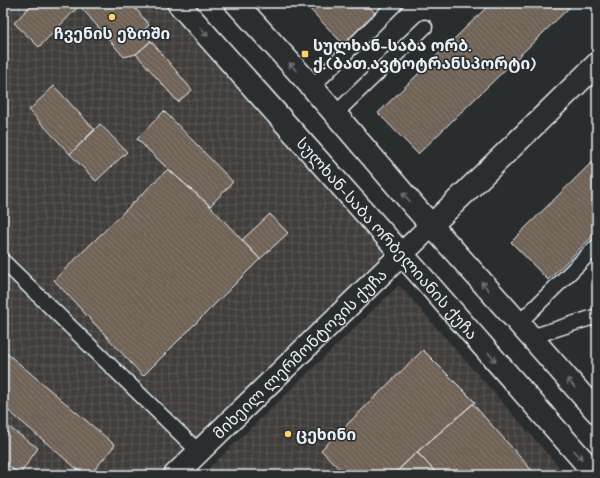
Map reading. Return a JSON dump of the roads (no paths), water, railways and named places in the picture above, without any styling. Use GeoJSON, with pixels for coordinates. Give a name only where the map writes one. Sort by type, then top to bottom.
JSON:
{"type":"FeatureCollection","features":[{"type":"Feature","properties":{"kind":"street","name":"სულხან-საბა ორბელიანის ქუჩა"},"geometry":{"type":"LineString","coordinates":[[178,3],[401,255],[429,284],[596,475]]}},
{"type":"Feature","properties":{"kind":"street"},"geometry":{"type":"LineString","coordinates":[[236,3],[312,87],[432,226],[597,412]]}},
{"type":"Feature","properties":{"kind":"street","name":"მიხეილ ლერმონტოვის ქუჩა"},"geometry":{"type":"LineString","coordinates":[[175,475],[597,64]]}},
{"type":"Feature","properties":{"kind":"lane"},"geometry":{"type":"LineString","coordinates":[[312,87],[396,3]]}},
{"type":"Feature","properties":{"kind":"lane"},"geometry":{"type":"LineString","coordinates":[[335,114],[424,27]]}},
{"type":"Feature","properties":{"kind":"lane"},"geometry":{"type":"LineString","coordinates":[[525,330],[597,246]]}},
{"type":"Feature","properties":{"kind":"lane"},"geometry":{"type":"LineString","coordinates":[[3,262],[199,452]]}},
{"type":"Feature","properties":{"kind":"lane"},"geometry":{"type":"LineString","coordinates":[[525,330],[597,316]]}},
{"type":"Feature","properties":{"kind":"place","name":"ჩვენის ეზოში"},"geometry":{"type":"Point","coordinates":[112,17]}},
{"type":"Feature","properties":{"kind":"place","name":"სულხან-საბა ორბ. ქ.(ბათ.ავტოტრანსპორტი)"},"geometry":{"type":"Point","coordinates":[305,54]}},
{"type":"Feature","properties":{"kind":"place","name":"ცეხინი"},"geometry":{"type":"Point","coordinates":[288,434]}}]}
